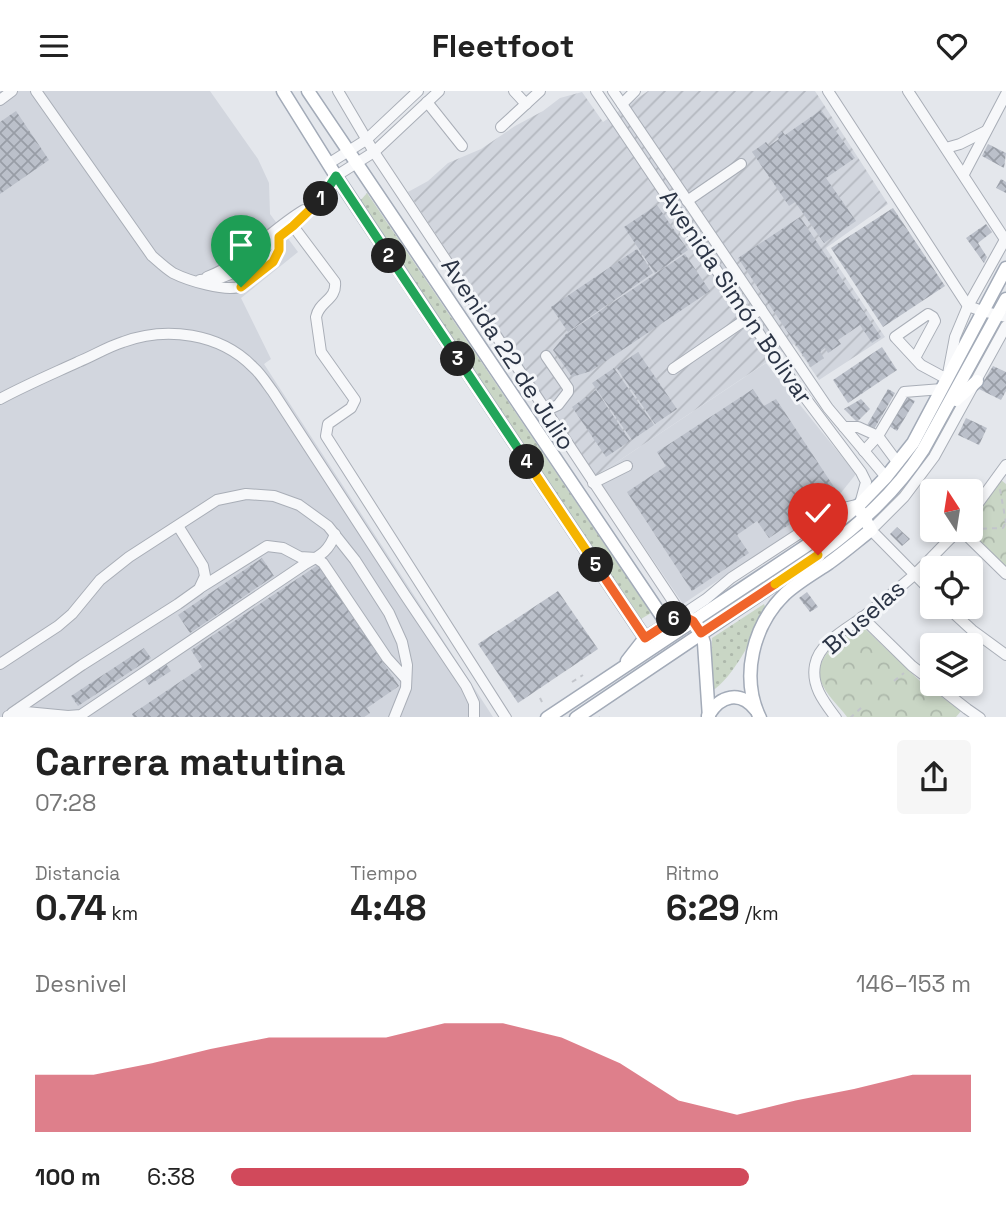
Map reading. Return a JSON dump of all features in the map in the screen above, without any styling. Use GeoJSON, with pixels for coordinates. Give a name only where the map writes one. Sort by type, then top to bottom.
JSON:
{"type":"FeatureCollection","features":[{"type":"Feature","properties":{"kind":"main road"},"geometry":{"type":"LineString","coordinates":[[283,91],[328,164],[645,638]]}},
{"type":"Feature","properties":{"kind":"main road"},"geometry":{"type":"LineString","coordinates":[[308,91],[667,624]]}},
{"type":"Feature","properties":{"kind":"main road"},"geometry":{"type":"LineString","coordinates":[[547,717],[621,668],[687,618],[821,536],[860,505],[882,473],[913,443],[1006,268]]}},
{"type":"Feature","properties":{"kind":"main road"},"geometry":{"type":"LineString","coordinates":[[758,714],[751,678],[753,650],[762,625],[784,595],[840,555],[909,471],[1002,315],[1006,299]]}},
{"type":"Feature","properties":{"kind":"main road"},"geometry":{"type":"LineString","coordinates":[[947,407],[977,381]]}},
{"type":"Feature","properties":{"kind":"main road"},"geometry":{"type":"LineString","coordinates":[[860,505],[867,524]]}},
{"type":"Feature","properties":{"kind":"main road"},"geometry":{"type":"LineString","coordinates":[[576,717],[867,524]]}},
{"type":"Feature","properties":{"kind":"main road"},"geometry":{"type":"LineString","coordinates":[[621,668],[645,638],[667,624],[687,618]]}},
{"type":"Feature","properties":{"kind":"main road"},"geometry":{"type":"LineString","coordinates":[[687,618],[701,633],[709,717]]}},
{"type":"Feature","properties":{"kind":"main road"},"geometry":{"type":"LineString","coordinates":[[709,717],[713,707],[731,697],[751,703],[758,714]]}},
{"type":"Feature","properties":{"kind":"street"},"geometry":{"type":"LineString","coordinates":[[0,100],[12,91]]}},
{"type":"Feature","properties":{"kind":"street"},"geometry":{"type":"LineString","coordinates":[[36,91],[152,256],[170,271],[211,286],[241,287],[273,262],[279,250],[279,237]]}},
{"type":"Feature","properties":{"kind":"street","name":"Avenida 22 de Julio"},"geometry":{"type":"LineString","coordinates":[[338,91],[366,140],[545,411],[687,618]]}},
{"type":"Feature","properties":{"kind":"street"},"geometry":{"type":"LineString","coordinates":[[328,164],[366,140],[418,91]]}},
{"type":"Feature","properties":{"kind":"street"},"geometry":{"type":"LineString","coordinates":[[196,280],[220,278],[242,267],[319,201],[336,176],[374,152],[439,91]]}},
{"type":"Feature","properties":{"kind":"street"},"geometry":{"type":"LineString","coordinates":[[514,91],[526,104]]}},
{"type":"Feature","properties":{"kind":"street"},"geometry":{"type":"LineString","coordinates":[[502,127],[540,91]]}},
{"type":"Feature","properties":{"kind":"street","name":"Avenida Simón Bolivar"},"geometry":{"type":"LineString","coordinates":[[596,91],[779,363],[866,482]]}},
{"type":"Feature","properties":{"kind":"street","name":"Avenida Simón Bolivar"},"geometry":{"type":"LineString","coordinates":[[613,91],[828,408],[882,473]]}},
{"type":"Feature","properties":{"kind":"street"},"geometry":{"type":"LineString","coordinates":[[622,104],[635,91]]}},
{"type":"Feature","properties":{"kind":"street"},"geometry":{"type":"LineString","coordinates":[[828,91],[968,306],[1002,315]]}},
{"type":"Feature","properties":{"kind":"street"},"geometry":{"type":"LineString","coordinates":[[908,91],[1006,240],[968,306],[955,337],[944,384]]}},
{"type":"Feature","properties":{"kind":"street"},"geometry":{"type":"LineString","coordinates":[[964,174],[1006,94]]}},
{"type":"Feature","properties":{"kind":"street"},"geometry":{"type":"LineString","coordinates":[[427,102],[461,146]]}},
{"type":"Feature","properties":{"kind":"street"},"geometry":{"type":"LineString","coordinates":[[946,148],[987,131]]}},
{"type":"Feature","properties":{"kind":"street"},"geometry":{"type":"LineString","coordinates":[[687,201],[741,164]]}},
{"type":"Feature","properties":{"kind":"street"},"geometry":{"type":"LineString","coordinates":[[196,280],[228,267],[288,220],[319,201]]}},
{"type":"Feature","properties":{"kind":"street"},"geometry":{"type":"LineString","coordinates":[[293,226],[335,282],[334,293],[316,311],[321,352],[355,400],[351,408],[328,424],[326,436],[506,717]]}},
{"type":"Feature","properties":{"kind":"street"},"geometry":{"type":"LineString","coordinates":[[673,369],[761,309]]}},
{"type":"Feature","properties":{"kind":"street"},"geometry":{"type":"LineString","coordinates":[[915,358],[934,321],[928,314],[895,335],[921,365],[944,384]]}},
{"type":"Feature","properties":{"kind":"street"},"geometry":{"type":"LineString","coordinates":[[920,580],[867,524],[905,497],[920,477],[945,439],[1006,326]]}},
{"type":"Feature","properties":{"kind":"street"},"geometry":{"type":"LineString","coordinates":[[0,399],[112,347],[140,337],[166,333],[193,336],[212,341],[236,353],[252,365],[273,392],[466,686],[474,702],[474,717]]}},
{"type":"Feature","properties":{"kind":"street"},"geometry":{"type":"LineString","coordinates":[[545,356],[568,388],[568,392],[558,405],[545,411]]}},
{"type":"Feature","properties":{"kind":"street"},"geometry":{"type":"LineString","coordinates":[[768,370],[779,363]]}},
{"type":"Feature","properties":{"kind":"street"},"geometry":{"type":"LineString","coordinates":[[864,451],[878,436],[904,392],[944,384]]}},
{"type":"Feature","properties":{"kind":"street"},"geometry":{"type":"LineString","coordinates":[[844,427],[858,427],[878,436],[894,459]]}},
{"type":"Feature","properties":{"kind":"street"},"geometry":{"type":"LineString","coordinates":[[593,483],[627,465]]}},
{"type":"Feature","properties":{"kind":"street"},"geometry":{"type":"LineString","coordinates":[[984,495],[1006,465]]}},
{"type":"Feature","properties":{"kind":"street"},"geometry":{"type":"LineString","coordinates":[[860,505],[866,482],[882,473]]}},
{"type":"Feature","properties":{"kind":"street"},"geometry":{"type":"LineString","coordinates":[[0,664],[58,626],[72,614],[100,580],[128,557],[217,500],[246,494],[274,496],[299,505],[328,526],[355,560],[389,613],[402,642],[407,665],[406,688],[394,717]]}},
{"type":"Feature","properties":{"kind":"street"},"geometry":{"type":"LineString","coordinates":[[178,526],[204,566],[205,576],[199,589]]}},
{"type":"Feature","properties":{"kind":"street"},"geometry":{"type":"LineString","coordinates":[[27,710],[68,716],[81,715],[316,558],[331,545],[335,534]]}},
{"type":"Feature","properties":{"kind":"street","name":"Bruselas"},"geometry":{"type":"LineString","coordinates":[[836,717],[818,693],[814,680],[815,662],[822,650],[844,629],[914,574],[946,543]]}},
{"type":"Feature","properties":{"kind":"street"},"geometry":{"type":"LineString","coordinates":[[974,543],[1006,573]]}},
{"type":"Feature","properties":{"kind":"street"},"geometry":{"type":"LineString","coordinates":[[7,717],[27,710],[82,665],[267,546],[283,548],[300,557],[316,558],[323,563],[387,658],[406,679]]}},
{"type":"Feature","properties":{"kind":"street"},"geometry":{"type":"LineString","coordinates":[[862,617],[920,672]]}},
{"type":"Feature","properties":{"kind":"street"},"geometry":{"type":"LineString","coordinates":[[960,619],[1006,655]]}},
{"type":"Feature","properties":{"kind":"street"},"geometry":{"type":"LineString","coordinates":[[950,696],[980,717]]}},
{"type":"Feature","properties":{"kind":"path"},"geometry":{"type":"LineString","coordinates":[[999,485],[1006,523],[1003,528]]}},
{"type":"Feature","properties":{"kind":"path"},"geometry":{"type":"LineString","coordinates":[[984,529],[1003,528],[1006,531]]}},
{"type":"Feature","properties":{"kind":"path"},"geometry":{"type":"LineString","coordinates":[[894,681],[912,666]]}},
{"type":"Feature","properties":{"kind":"path"},"geometry":{"type":"LineString","coordinates":[[572,682],[583,675]]}},
{"type":"Feature","properties":{"kind":"path"},"geometry":{"type":"LineString","coordinates":[[850,717],[862,708]]}},
{"type":"Feature","properties":{"kind":"shaded area"},"geometry":{"type":"Polygon","coordinates":[[[0,91],[210,91],[258,159],[269,183],[270,214],[298,252],[241,298],[271,359],[264,364],[493,717],[0,717],[0,91]]]}},
{"type":"Feature","properties":{"kind":"shaded area"},"geometry":{"type":"Polygon","coordinates":[[[648,91],[815,91],[888,204],[826,248],[885,337],[819,380],[794,344],[596,476],[408,192],[428,181],[448,163],[481,149],[560,98],[582,92],[603,122],[648,91]]]}},
{"type":"Feature","properties":{"kind":"shaded area"},"geometry":{"type":"Polygon","coordinates":[[[766,363],[856,474],[832,504],[683,604],[596,476],[766,363]]]}},
{"type":"Feature","properties":{"kind":"green space"},"geometry":{"type":"Polygon","coordinates":[[[367,193],[651,613],[641,619],[359,202],[367,193]]]}},
{"type":"Feature","properties":{"kind":"green space"},"geometry":{"type":"Polygon","coordinates":[[[1001,480],[1006,484],[1006,567],[980,543],[984,543],[984,504],[1001,480]]]}},
{"type":"Feature","properties":{"kind":"green space"},"geometry":{"type":"Polygon","coordinates":[[[764,604],[766,609],[743,654],[728,676],[711,692],[712,638],[764,604]]]}},
{"type":"Feature","properties":{"kind":"green space"},"geometry":{"type":"Polygon","coordinates":[[[860,624],[920,681],[920,696],[940,696],[961,711],[956,717],[847,717],[826,691],[819,672],[825,656],[860,624]]]}},
{"type":"Feature","properties":{"kind":"building"},"geometry":{"type":"Polygon","coordinates":[[[821,110],[855,158],[826,178],[856,221],[824,243],[795,202],[789,206],[752,152],[766,142],[769,146],[779,139],[777,135],[782,131],[785,135],[821,110]]]}},
{"type":"Feature","properties":{"kind":"building"},"geometry":{"type":"Polygon","coordinates":[[[16,111],[49,160],[0,194],[0,122],[16,111]]]}},
{"type":"Feature","properties":{"kind":"building"},"geometry":{"type":"Polygon","coordinates":[[[988,144],[1006,153],[1004,168],[982,156],[988,144]]]}},
{"type":"Feature","properties":{"kind":"building"},"geometry":{"type":"Polygon","coordinates":[[[1001,179],[1006,182],[1006,193],[996,188],[1001,179]]]}},
{"type":"Feature","properties":{"kind":"building"},"geometry":{"type":"Polygon","coordinates":[[[657,205],[688,250],[655,273],[624,227],[657,205]]]}},
{"type":"Feature","properties":{"kind":"building"},"geometry":{"type":"Polygon","coordinates":[[[893,208],[945,286],[883,327],[831,248],[893,208]]]}},
{"type":"Feature","properties":{"kind":"building"},"geometry":{"type":"Polygon","coordinates":[[[800,217],[881,337],[872,343],[860,325],[838,340],[841,344],[828,353],[825,348],[820,352],[824,358],[811,367],[738,258],[800,217]]]}},
{"type":"Feature","properties":{"kind":"building"},"geometry":{"type":"Polygon","coordinates":[[[986,224],[992,232],[978,243],[987,257],[984,263],[966,238],[986,224]]]}},
{"type":"Feature","properties":{"kind":"building"},"geometry":{"type":"Polygon","coordinates":[[[637,249],[653,273],[568,332],[551,307],[637,249]]]}},
{"type":"Feature","properties":{"kind":"building"},"geometry":{"type":"Polygon","coordinates":[[[685,254],[710,291],[591,371],[572,377],[553,350],[566,334],[685,254]]]}},
{"type":"Feature","properties":{"kind":"building"},"geometry":{"type":"Polygon","coordinates":[[[882,347],[897,370],[848,403],[833,380],[882,347]]]}},
{"type":"Feature","properties":{"kind":"building"},"geometry":{"type":"Polygon","coordinates":[[[638,352],[677,409],[655,424],[616,367],[638,352]]]}},
{"type":"Feature","properties":{"kind":"building"},"geometry":{"type":"Polygon","coordinates":[[[993,366],[1006,372],[1006,391],[1001,400],[979,389],[993,366]]]}},
{"type":"Feature","properties":{"kind":"building"},"geometry":{"type":"Polygon","coordinates":[[[614,368],[654,425],[632,440],[592,383],[614,368]]]}},
{"type":"Feature","properties":{"kind":"building"},"geometry":{"type":"Polygon","coordinates":[[[753,389],[764,406],[776,399],[836,490],[829,494],[831,497],[769,538],[757,521],[737,535],[749,553],[692,591],[627,492],[666,466],[657,452],[753,389]]]}},
{"type":"Feature","properties":{"kind":"building"},"geometry":{"type":"Polygon","coordinates":[[[888,389],[895,393],[873,431],[866,427],[888,389]]]}},
{"type":"Feature","properties":{"kind":"building"},"geometry":{"type":"Polygon","coordinates":[[[596,390],[630,441],[606,457],[572,407],[596,390]]]}},
{"type":"Feature","properties":{"kind":"building"},"geometry":{"type":"Polygon","coordinates":[[[907,397],[915,401],[897,431],[889,426],[907,397]]]}},
{"type":"Feature","properties":{"kind":"building"},"geometry":{"type":"Polygon","coordinates":[[[861,399],[870,409],[857,422],[844,409],[861,399]]]}},
{"type":"Feature","properties":{"kind":"building"},"geometry":{"type":"Polygon","coordinates":[[[966,418],[987,428],[979,445],[958,435],[966,418]]]}},
{"type":"Feature","properties":{"kind":"building"},"geometry":{"type":"Polygon","coordinates":[[[897,527],[910,539],[902,546],[890,534],[897,527]]]}},
{"type":"Feature","properties":{"kind":"building"},"geometry":{"type":"Polygon","coordinates":[[[262,558],[274,576],[190,633],[178,615],[262,558]]]}},
{"type":"Feature","properties":{"kind":"building"},"geometry":{"type":"Polygon","coordinates":[[[318,565],[399,686],[367,708],[370,713],[364,717],[134,717],[132,714],[202,667],[191,650],[318,565]]]}},
{"type":"Feature","properties":{"kind":"building"},"geometry":{"type":"Polygon","coordinates":[[[558,591],[598,649],[518,703],[478,644],[558,591]]]}},
{"type":"Feature","properties":{"kind":"building"},"geometry":{"type":"Polygon","coordinates":[[[807,592],[818,607],[810,612],[799,598],[807,592]]]}},
{"type":"Feature","properties":{"kind":"building"},"geometry":{"type":"Polygon","coordinates":[[[144,648],[151,658],[78,706],[71,696],[144,648]]]}},
{"type":"Feature","properties":{"kind":"building"},"geometry":{"type":"Polygon","coordinates":[[[166,664],[171,671],[149,685],[145,679],[166,664]]]}},
{"type":"Feature","properties":{"kind":"route"},"geometry":{"type":"LineString","coordinates":[[241,287],[273,262],[279,250],[279,237],[319,201],[336,176],[645,638],[681,615],[693,621],[701,633],[818,555]]}}]}
